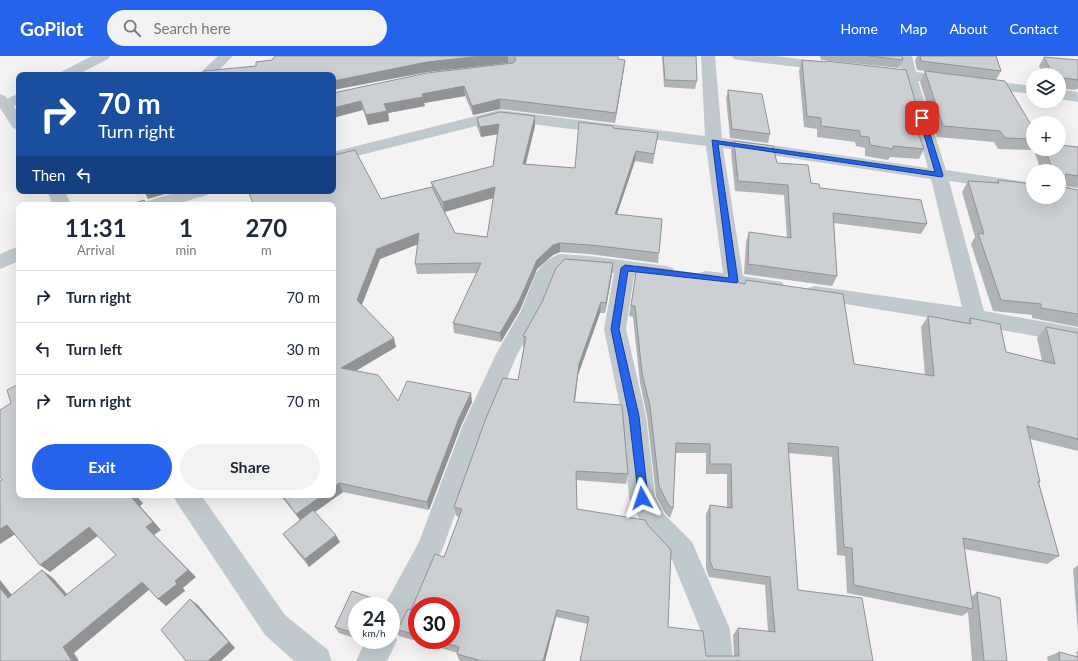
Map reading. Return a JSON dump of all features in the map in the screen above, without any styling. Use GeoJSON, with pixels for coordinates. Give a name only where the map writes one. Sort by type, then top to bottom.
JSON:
{"type":"FeatureCollection","features":[{"type":"Feature","properties":{"kind":"street"},"geometry":{"type":"LineString","coordinates":[[72,72],[103,56]]}},
{"type":"Feature","properties":{"kind":"street"},"geometry":{"type":"LineString","coordinates":[[209,72],[226,56]]}},
{"type":"Feature","properties":{"kind":"street"},"geometry":{"type":"LineString","coordinates":[[708,56],[714,142],[734,281]]}},
{"type":"Feature","properties":{"kind":"street"},"geometry":{"type":"LineString","coordinates":[[739,56],[846,69]]}},
{"type":"Feature","properties":{"kind":"street"},"geometry":{"type":"LineString","coordinates":[[905,56],[939,175],[975,317]]}},
{"type":"Feature","properties":{"kind":"street"},"geometry":{"type":"LineString","coordinates":[[862,70],[909,74],[1026,89]]}},
{"type":"Feature","properties":{"kind":"street"},"geometry":{"type":"LineString","coordinates":[[1066,95],[1078,97]]}},
{"type":"Feature","properties":{"kind":"street"},"geometry":{"type":"LineString","coordinates":[[8,101],[16,118]]}},
{"type":"Feature","properties":{"kind":"street"},"geometry":{"type":"LineString","coordinates":[[336,156],[500,115],[714,142],[1026,187]]}},
{"type":"Feature","properties":{"kind":"street"},"geometry":{"type":"LineString","coordinates":[[163,202],[191,194]]}},
{"type":"Feature","properties":{"kind":"street"},"geometry":{"type":"LineString","coordinates":[[0,262],[16,254]]}},
{"type":"Feature","properties":{"kind":"street"},"geometry":{"type":"LineString","coordinates":[[400,606],[430,548],[474,427],[507,354],[531,312],[545,275],[560,261],[589,263],[734,281],[975,317],[1078,336]]}},
{"type":"Feature","properties":{"kind":"street"},"geometry":{"type":"LineString","coordinates":[[625,268],[615,329],[634,416],[642,498],[655,523],[682,551],[715,629],[718,661]]}},
{"type":"Feature","properties":{"kind":"street"},"geometry":{"type":"LineString","coordinates":[[188,498],[275,624],[317,661]]}},
{"type":"Feature","properties":{"kind":"street"},"geometry":{"type":"LineString","coordinates":[[371,661],[377,649]]}},
{"type":"Feature","properties":{"kind":"building"},"geometry":{"type":"Polygon","coordinates":[[[275,56],[482,56],[427,62],[336,80],[336,72],[204,72],[256,66],[256,62],[272,60],[275,56]]]}},
{"type":"Feature","properties":{"kind":"building"},"geometry":{"type":"Polygon","coordinates":[[[514,56],[618,56],[618,59],[625,60],[616,113],[500,99],[472,106],[464,86],[422,94],[423,97],[384,104],[387,111],[366,115],[361,101],[336,107],[336,92],[427,73],[513,63],[516,60],[514,56]]]}},
{"type":"Feature","properties":{"kind":"building"},"geometry":{"type":"Polygon","coordinates":[[[663,56],[696,56],[697,81],[665,80],[663,56]]]}},
{"type":"Feature","properties":{"kind":"building"},"geometry":{"type":"Polygon","coordinates":[[[869,56],[902,56],[903,60],[869,56]]]}},
{"type":"Feature","properties":{"kind":"building"},"geometry":{"type":"Polygon","coordinates":[[[920,56],[996,56],[1001,71],[921,61],[920,56]]]}},
{"type":"Feature","properties":{"kind":"building"},"geometry":{"type":"Polygon","coordinates":[[[1044,57],[1078,60],[1078,80],[1066,78],[1066,68],[1049,67],[1044,57]]]}},
{"type":"Feature","properties":{"kind":"building"},"geometry":{"type":"Polygon","coordinates":[[[802,60],[826,61],[906,70],[922,124],[915,123],[924,149],[893,146],[893,149],[870,145],[869,137],[860,136],[860,131],[821,126],[821,118],[807,116],[802,60]]]}},
{"type":"Feature","properties":{"kind":"building"},"geometry":{"type":"Polygon","coordinates":[[[925,71],[1005,81],[1026,116],[1026,139],[1005,138],[1000,131],[943,126],[925,71]]]}},
{"type":"Feature","properties":{"kind":"building"},"geometry":{"type":"Polygon","coordinates":[[[728,90],[762,94],[770,134],[732,129],[728,90]]]}},
{"type":"Feature","properties":{"kind":"building"},"geometry":{"type":"Polygon","coordinates":[[[500,112],[535,116],[523,164],[575,168],[579,122],[613,126],[613,128],[658,133],[654,154],[636,151],[615,214],[662,219],[659,253],[590,245],[560,243],[553,245],[537,260],[519,301],[500,333],[453,323],[481,263],[415,264],[419,233],[377,249],[357,300],[394,338],[341,368],[378,375],[398,401],[407,381],[471,393],[459,418],[427,502],[339,483],[336,486],[336,202],[253,202],[249,194],[336,194],[336,155],[355,150],[381,199],[432,187],[455,233],[487,237],[495,187],[443,202],[431,182],[493,166],[499,124],[480,127],[477,118],[500,112]]]}},
{"type":"Feature","properties":{"kind":"building"},"geometry":{"type":"Polygon","coordinates":[[[734,141],[773,146],[777,163],[808,165],[811,183],[819,184],[820,188],[921,200],[927,224],[833,213],[837,276],[748,264],[749,232],[791,238],[788,185],[738,181],[734,141]]]}},
{"type":"Feature","properties":{"kind":"building"},"geometry":{"type":"Polygon","coordinates":[[[1066,146],[1078,147],[1078,176],[1066,174],[1066,164],[1050,164],[1048,156],[1066,156],[1066,146]]]}},
{"type":"Feature","properties":{"kind":"building"},"geometry":{"type":"Polygon","coordinates":[[[998,180],[1026,183],[1026,204],[1066,204],[1066,187],[1078,190],[1078,314],[1041,308],[1041,304],[1001,300],[978,233],[984,234],[968,181],[999,183],[998,180]]]}},
{"type":"Feature","properties":{"kind":"building"},"geometry":{"type":"Polygon","coordinates":[[[565,259],[613,263],[606,303],[601,302],[579,364],[574,402],[622,405],[628,474],[576,471],[577,509],[645,520],[671,550],[668,627],[703,631],[706,656],[739,656],[738,628],[775,632],[770,577],[713,569],[710,561],[710,505],[732,508],[731,464],[710,464],[710,444],[676,443],[673,509],[668,504],[659,486],[650,406],[642,373],[635,306],[631,306],[637,266],[707,275],[745,284],[746,280],[843,294],[854,364],[934,376],[928,316],[971,324],[970,318],[1000,324],[1006,352],[1055,364],[1046,327],[1078,333],[1078,439],[1027,426],[1040,482],[1038,481],[1059,556],[963,538],[973,609],[854,585],[852,548],[844,547],[838,447],[788,443],[798,590],[862,598],[873,661],[580,661],[589,617],[557,610],[543,661],[482,661],[457,654],[458,649],[460,649],[460,597],[417,597],[435,554],[444,557],[462,509],[454,507],[486,418],[503,378],[518,380],[526,337],[523,336],[542,302],[556,268],[565,259]]]}},
{"type":"Feature","properties":{"kind":"building"},"geometry":{"type":"Polygon","coordinates":[[[16,386],[16,498],[132,498],[153,522],[146,527],[188,570],[175,581],[177,584],[158,599],[142,582],[63,647],[72,661],[0,661],[0,588],[8,598],[42,570],[65,596],[116,555],[89,527],[40,565],[7,525],[0,529],[0,481],[2,480],[0,477],[0,410],[11,403],[7,390],[16,386]]]}},
{"type":"Feature","properties":{"kind":"building"},"geometry":{"type":"Polygon","coordinates":[[[284,498],[319,498],[296,514],[284,498]]]}},
{"type":"Feature","properties":{"kind":"building"},"geometry":{"type":"Polygon","coordinates":[[[313,510],[336,535],[305,559],[283,534],[313,510]]]}},
{"type":"Feature","properties":{"kind":"building"},"geometry":{"type":"Polygon","coordinates":[[[352,591],[369,597],[349,597],[352,591]]]}},
{"type":"Feature","properties":{"kind":"building"},"geometry":{"type":"Polygon","coordinates":[[[977,592],[1000,598],[1007,661],[984,661],[977,592]]]}},
{"type":"Feature","properties":{"kind":"building"},"geometry":{"type":"Polygon","coordinates":[[[190,599],[229,642],[208,661],[186,661],[161,630],[190,599]]]}},
{"type":"Feature","properties":{"kind":"building"},"geometry":{"type":"Polygon","coordinates":[[[348,599],[348,631],[335,627],[348,599]]]}},
{"type":"Feature","properties":{"kind":"building"},"geometry":{"type":"Polygon","coordinates":[[[408,609],[408,633],[400,630],[400,625],[408,609]]]}},
{"type":"Feature","properties":{"kind":"building"},"geometry":{"type":"Polygon","coordinates":[[[1059,652],[1078,657],[1078,661],[1060,661],[1059,652]]]}},
{"type":"Feature","properties":{"kind":"route"},"geometry":{"type":"LineString","coordinates":[[642,498],[634,416],[615,329],[625,268],[734,281],[714,142],[939,175],[922,118]]}}]}
